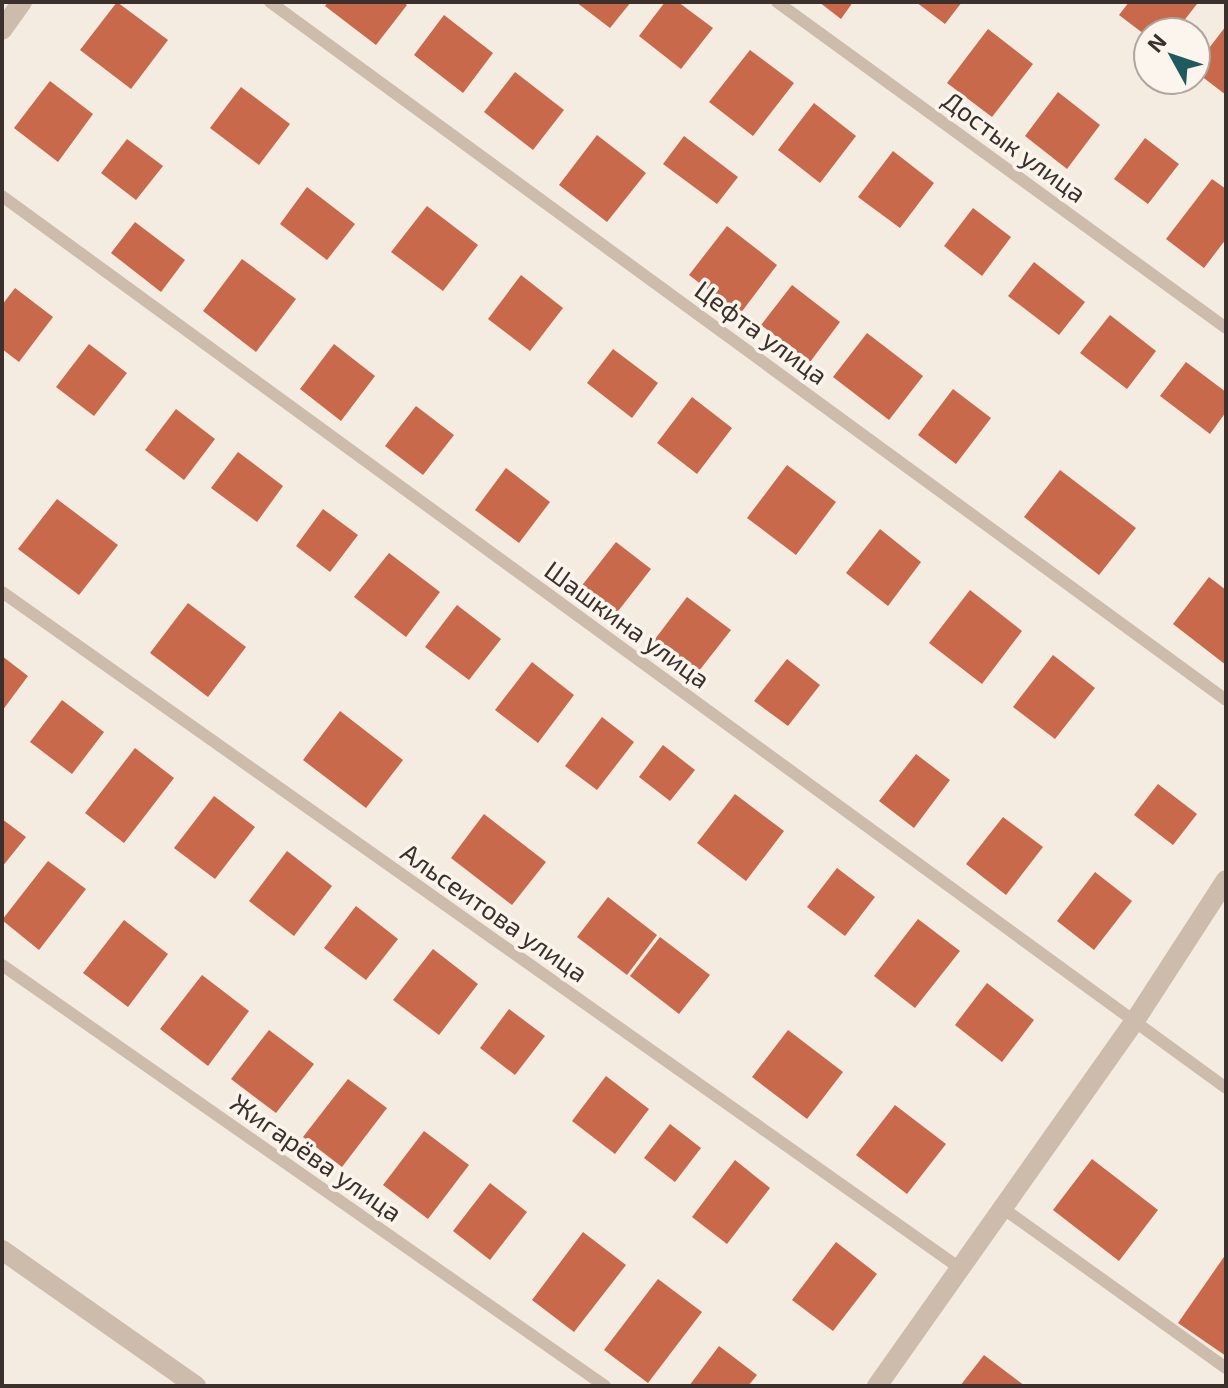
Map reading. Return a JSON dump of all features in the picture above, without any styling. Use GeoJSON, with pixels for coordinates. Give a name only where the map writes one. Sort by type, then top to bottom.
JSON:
{"type":"FeatureCollection","features":[{"type":"Feature","properties":{"kind":"street"},"geometry":{"type":"LineString","coordinates":[[2,30],[22,2]]}},
{"type":"Feature","properties":{"kind":"street"},"geometry":{"type":"LineString","coordinates":[[877,1386],[1134,1022],[1226,880]]}},
{"type":"Feature","properties":{"kind":"street"},"geometry":{"type":"LineString","coordinates":[[2,1250],[196,1386]]}},
{"type":"Feature","properties":{"kind":"lane","name":"Цефта улица"},"geometry":{"type":"LineString","coordinates":[[270,2],[1226,700]]}},
{"type":"Feature","properties":{"kind":"lane","name":"Достык улица"},"geometry":{"type":"LineString","coordinates":[[777,2],[1226,328]]}},
{"type":"Feature","properties":{"kind":"lane","name":"Шашкина улица"},"geometry":{"type":"LineString","coordinates":[[2,196],[1226,1088]]}},
{"type":"Feature","properties":{"kind":"lane","name":"Альсеитова улица"},"geometry":{"type":"LineString","coordinates":[[2,592],[961,1269]]}},
{"type":"Feature","properties":{"kind":"lane","name":"Жигарёва улица"},"geometry":{"type":"LineString","coordinates":[[2,965],[605,1386]]}},
{"type":"Feature","properties":{"kind":"lane"},"geometry":{"type":"LineString","coordinates":[[1004,1209],[1226,1368]]}},
{"type":"Feature","properties":{"kind":"building"},"geometry":{"type":"Polygon","coordinates":[[[117,2],[168,40],[131,89],[80,50],[117,2]]]}},
{"type":"Feature","properties":{"kind":"building"},"geometry":{"type":"Polygon","coordinates":[[[328,2],[403,2],[407,5],[376,45],[325,6],[328,2]]]}},
{"type":"Feature","properties":{"kind":"building"},"geometry":{"type":"Polygon","coordinates":[[[576,2],[631,2],[610,28],[576,2]]]}},
{"type":"Feature","properties":{"kind":"building"},"geometry":{"type":"Polygon","coordinates":[[[665,2],[678,2],[713,28],[681,69],[639,36],[665,2]]]}},
{"type":"Feature","properties":{"kind":"building"},"geometry":{"type":"Polygon","coordinates":[[[819,2],[853,2],[841,19],[819,2]]]}},
{"type":"Feature","properties":{"kind":"building"},"geometry":{"type":"Polygon","coordinates":[[[916,2],[962,2],[945,24],[916,2]]]}},
{"type":"Feature","properties":{"kind":"building"},"geometry":{"type":"Polygon","coordinates":[[[1129,2],[1197,4],[1188,16],[1132,16],[1132,25],[1119,15],[1129,2]]]}},
{"type":"Feature","properties":{"kind":"building"},"geometry":{"type":"Polygon","coordinates":[[[444,15],[493,53],[463,93],[414,55],[444,15]]]}},
{"type":"Feature","properties":{"kind":"building"},"geometry":{"type":"Polygon","coordinates":[[[1226,26],[1226,95],[1212,84],[1212,44],[1226,26]]]}},
{"type":"Feature","properties":{"kind":"building"},"geometry":{"type":"Polygon","coordinates":[[[988,29],[1033,64],[992,117],[947,83],[988,29]]]}},
{"type":"Feature","properties":{"kind":"building"},"geometry":{"type":"Polygon","coordinates":[[[750,50],[794,83],[753,136],[709,102],[750,50]]]}},
{"type":"Feature","properties":{"kind":"building"},"geometry":{"type":"Polygon","coordinates":[[[515,72],[564,110],[533,150],[484,112],[515,72]]]}},
{"type":"Feature","properties":{"kind":"building"},"geometry":{"type":"Polygon","coordinates":[[[50,81],[93,114],[58,162],[14,128],[50,81]]]}},
{"type":"Feature","properties":{"kind":"building"},"geometry":{"type":"Polygon","coordinates":[[[241,87],[290,124],[259,165],[210,128],[241,87]]]}},
{"type":"Feature","properties":{"kind":"building"},"geometry":{"type":"Polygon","coordinates":[[[1058,92],[1100,125],[1067,169],[1025,136],[1058,92]]]}},
{"type":"Feature","properties":{"kind":"building"},"geometry":{"type":"Polygon","coordinates":[[[814,103],[856,136],[820,183],[778,150],[814,103]]]}},
{"type":"Feature","properties":{"kind":"building"},"geometry":{"type":"Polygon","coordinates":[[[597,135],[646,173],[607,222],[559,185],[597,135]]]}},
{"type":"Feature","properties":{"kind":"building"},"geometry":{"type":"Polygon","coordinates":[[[684,136],[738,177],[717,204],[663,164],[684,136]]]}},
{"type":"Feature","properties":{"kind":"building"},"geometry":{"type":"Polygon","coordinates":[[[1145,138],[1179,164],[1148,204],[1114,179],[1145,138]]]}},
{"type":"Feature","properties":{"kind":"building"},"geometry":{"type":"Polygon","coordinates":[[[127,139],[163,166],[136,200],[101,173],[127,139]]]}},
{"type":"Feature","properties":{"kind":"building"},"geometry":{"type":"Polygon","coordinates":[[[893,151],[934,183],[900,228],[858,197],[893,151]]]}},
{"type":"Feature","properties":{"kind":"building"},"geometry":{"type":"Polygon","coordinates":[[[1212,179],[1226,189],[1226,239],[1204,268],[1166,239],[1212,179]]]}},
{"type":"Feature","properties":{"kind":"building"},"geometry":{"type":"Polygon","coordinates":[[[307,187],[355,224],[327,260],[280,224],[307,187]]]}},
{"type":"Feature","properties":{"kind":"building"},"geometry":{"type":"Polygon","coordinates":[[[427,206],[478,245],[443,291],[391,252],[427,206]]]}},
{"type":"Feature","properties":{"kind":"building"},"geometry":{"type":"Polygon","coordinates":[[[973,208],[1011,237],[982,276],[944,246],[973,208]]]}},
{"type":"Feature","properties":{"kind":"building"},"geometry":{"type":"Polygon","coordinates":[[[135,222],[185,260],[161,292],[111,253],[135,222]]]}},
{"type":"Feature","properties":{"kind":"building"},"geometry":{"type":"Polygon","coordinates":[[[727,226],[777,265],[740,314],[689,275],[727,226]]]}},
{"type":"Feature","properties":{"kind":"building"},"geometry":{"type":"Polygon","coordinates":[[[242,259],[296,299],[256,352],[203,311],[242,259]]]}},
{"type":"Feature","properties":{"kind":"building"},"geometry":{"type":"Polygon","coordinates":[[[1034,262],[1085,302],[1059,335],[1008,296],[1034,262]]]}},
{"type":"Feature","properties":{"kind":"building"},"geometry":{"type":"Polygon","coordinates":[[[521,275],[563,308],[530,351],[488,319],[521,275]]]}},
{"type":"Feature","properties":{"kind":"building"},"geometry":{"type":"Polygon","coordinates":[[[792,285],[840,322],[810,362],[761,325],[792,285]]]}},
{"type":"Feature","properties":{"kind":"building"},"geometry":{"type":"Polygon","coordinates":[[[15,288],[53,317],[19,362],[2,349],[2,305],[15,288]]]}},
{"type":"Feature","properties":{"kind":"building"},"geometry":{"type":"Polygon","coordinates":[[[1110,315],[1156,351],[1127,389],[1080,353],[1110,315]]]}},
{"type":"Feature","properties":{"kind":"building"},"geometry":{"type":"Polygon","coordinates":[[[867,333],[923,376],[889,420],[833,377],[867,333]]]}},
{"type":"Feature","properties":{"kind":"building"},"geometry":{"type":"Polygon","coordinates":[[[89,344],[127,373],[94,416],[56,387],[89,344]]]}},
{"type":"Feature","properties":{"kind":"building"},"geometry":{"type":"Polygon","coordinates":[[[334,344],[375,376],[341,421],[300,389],[334,344]]]}},
{"type":"Feature","properties":{"kind":"building"},"geometry":{"type":"Polygon","coordinates":[[[613,349],[658,383],[632,418],[587,383],[613,349]]]}},
{"type":"Feature","properties":{"kind":"building"},"geometry":{"type":"Polygon","coordinates":[[[1186,362],[1226,392],[1226,412],[1210,434],[1160,396],[1186,362]]]}},
{"type":"Feature","properties":{"kind":"building"},"geometry":{"type":"Polygon","coordinates":[[[953,389],[991,418],[956,464],[918,435],[953,389]]]}},
{"type":"Feature","properties":{"kind":"building"},"geometry":{"type":"Polygon","coordinates":[[[692,397],[732,428],[697,474],[657,443],[692,397]]]}},
{"type":"Feature","properties":{"kind":"building"},"geometry":{"type":"Polygon","coordinates":[[[416,406],[454,435],[423,475],[385,446],[416,406]]]}},
{"type":"Feature","properties":{"kind":"building"},"geometry":{"type":"Polygon","coordinates":[[[176,409],[215,439],[184,480],[145,450],[176,409]]]}},
{"type":"Feature","properties":{"kind":"building"},"geometry":{"type":"Polygon","coordinates":[[[238,452],[283,486],[257,522],[211,488],[238,452]]]}},
{"type":"Feature","properties":{"kind":"building"},"geometry":{"type":"Polygon","coordinates":[[[787,465],[836,502],[796,555],[747,518],[787,465]]]}},
{"type":"Feature","properties":{"kind":"building"},"geometry":{"type":"Polygon","coordinates":[[[506,468],[550,502],[519,543],[475,510],[506,468]]]}},
{"type":"Feature","properties":{"kind":"building"},"geometry":{"type":"Polygon","coordinates":[[[1060,470],[1136,528],[1099,575],[1024,517],[1060,470]]]}},
{"type":"Feature","properties":{"kind":"building"},"geometry":{"type":"Polygon","coordinates":[[[57,499],[118,545],[79,595],[18,549],[57,499]]]}},
{"type":"Feature","properties":{"kind":"building"},"geometry":{"type":"Polygon","coordinates":[[[323,509],[358,535],[330,572],[296,546],[323,509]]]}},
{"type":"Feature","properties":{"kind":"building"},"geometry":{"type":"Polygon","coordinates":[[[880,529],[921,562],[888,606],[846,573],[880,529]]]}},
{"type":"Feature","properties":{"kind":"building"},"geometry":{"type":"Polygon","coordinates":[[[616,542],[651,569],[615,615],[580,588],[616,542]]]}},
{"type":"Feature","properties":{"kind":"building"},"geometry":{"type":"Polygon","coordinates":[[[389,553],[440,592],[406,637],[354,597],[389,553]]]}},
{"type":"Feature","properties":{"kind":"building"},"geometry":{"type":"Polygon","coordinates":[[[1209,577],[1226,590],[1226,665],[1173,624],[1209,577]]]}},
{"type":"Feature","properties":{"kind":"building"},"geometry":{"type":"Polygon","coordinates":[[[970,590],[1022,631],[982,684],[929,643],[970,590]]]}},
{"type":"Feature","properties":{"kind":"building"},"geometry":{"type":"Polygon","coordinates":[[[687,597],[731,630],[695,676],[652,643],[687,597]]]}},
{"type":"Feature","properties":{"kind":"building"},"geometry":{"type":"Polygon","coordinates":[[[188,603],[246,647],[208,697],[150,653],[188,603]]]}},
{"type":"Feature","properties":{"kind":"building"},"geometry":{"type":"Polygon","coordinates":[[[457,605],[501,639],[469,680],[425,647],[457,605]]]}},
{"type":"Feature","properties":{"kind":"building"},"geometry":{"type":"Polygon","coordinates":[[[1053,655],[1095,688],[1055,739],[1013,707],[1053,655]]]}},
{"type":"Feature","properties":{"kind":"building"},"geometry":{"type":"Polygon","coordinates":[[[2,656],[28,676],[2,711],[2,656]]]}},
{"type":"Feature","properties":{"kind":"building"},"geometry":{"type":"Polygon","coordinates":[[[787,659],[820,685],[788,726],[754,701],[787,659]]]}},
{"type":"Feature","properties":{"kind":"building"},"geometry":{"type":"Polygon","coordinates":[[[532,662],[574,695],[538,743],[495,710],[532,662]]]}},
{"type":"Feature","properties":{"kind":"building"},"geometry":{"type":"Polygon","coordinates":[[[62,700],[104,732],[72,774],[30,742],[62,700]]]}},
{"type":"Feature","properties":{"kind":"building"},"geometry":{"type":"Polygon","coordinates":[[[340,711],[403,760],[366,808],[303,760],[340,711]]]}},
{"type":"Feature","properties":{"kind":"building"},"geometry":{"type":"Polygon","coordinates":[[[602,717],[634,742],[597,790],[565,766],[602,717]]]}},
{"type":"Feature","properties":{"kind":"building"},"geometry":{"type":"Polygon","coordinates":[[[663,745],[695,770],[670,801],[639,777],[663,745]]]}},
{"type":"Feature","properties":{"kind":"building"},"geometry":{"type":"Polygon","coordinates":[[[135,748],[174,778],[124,843],[85,813],[135,748]]]}},
{"type":"Feature","properties":{"kind":"building"},"geometry":{"type":"Polygon","coordinates":[[[916,754],[950,780],[914,828],[879,801],[916,754]]]}},
{"type":"Feature","properties":{"kind":"building"},"geometry":{"type":"Polygon","coordinates":[[[1158,784],[1197,814],[1173,845],[1134,815],[1158,784]]]}},
{"type":"Feature","properties":{"kind":"building"},"geometry":{"type":"Polygon","coordinates":[[[735,794],[784,831],[746,881],[697,843],[735,794]]]}},
{"type":"Feature","properties":{"kind":"building"},"geometry":{"type":"Polygon","coordinates":[[[214,796],[255,827],[215,879],[174,848],[214,796]]]}},
{"type":"Feature","properties":{"kind":"building"},"geometry":{"type":"Polygon","coordinates":[[[484,814],[546,862],[512,905],[451,858],[484,814]]]}},
{"type":"Feature","properties":{"kind":"building"},"geometry":{"type":"Polygon","coordinates":[[[1003,817],[1043,847],[1006,895],[966,864],[1003,817]]]}},
{"type":"Feature","properties":{"kind":"building"},"geometry":{"type":"Polygon","coordinates":[[[2,819],[26,837],[2,867],[2,819]]]}},
{"type":"Feature","properties":{"kind":"building"},"geometry":{"type":"Polygon","coordinates":[[[287,851],[332,886],[294,936],[249,901],[287,851]]]}},
{"type":"Feature","properties":{"kind":"building"},"geometry":{"type":"Polygon","coordinates":[[[48,861],[86,889],[39,950],[2,920],[48,861]]]}},
{"type":"Feature","properties":{"kind":"building"},"geometry":{"type":"Polygon","coordinates":[[[837,868],[875,897],[845,936],[807,907],[837,868]]]}},
{"type":"Feature","properties":{"kind":"building"},"geometry":{"type":"Polygon","coordinates":[[[1095,872],[1132,901],[1094,950],[1057,921],[1095,872]]]}},
{"type":"Feature","properties":{"kind":"building"},"geometry":{"type":"Polygon","coordinates":[[[608,897],[657,935],[627,975],[577,937],[608,897]]]}},
{"type":"Feature","properties":{"kind":"building"},"geometry":{"type":"Polygon","coordinates":[[[356,906],[398,939],[366,980],[324,948],[356,906]]]}},
{"type":"Feature","properties":{"kind":"building"},"geometry":{"type":"Polygon","coordinates":[[[918,919],[960,951],[915,1008],[874,976],[918,919]]]}},
{"type":"Feature","properties":{"kind":"building"},"geometry":{"type":"Polygon","coordinates":[[[124,920],[168,954],[128,1007],[83,973],[124,920]]]}},
{"type":"Feature","properties":{"kind":"building"},"geometry":{"type":"Polygon","coordinates":[[[660,937],[710,975],[679,1014],[630,976],[660,937]]]}},
{"type":"Feature","properties":{"kind":"building"},"geometry":{"type":"Polygon","coordinates":[[[433,949],[478,984],[439,1035],[393,1000],[433,949]]]}},
{"type":"Feature","properties":{"kind":"building"},"geometry":{"type":"Polygon","coordinates":[[[202,975],[249,1011],[208,1066],[160,1029],[202,975]]]}},
{"type":"Feature","properties":{"kind":"building"},"geometry":{"type":"Polygon","coordinates":[[[987,983],[1034,1020],[1002,1062],[955,1025],[987,983]]]}},
{"type":"Feature","properties":{"kind":"building"},"geometry":{"type":"Polygon","coordinates":[[[509,1009],[545,1036],[515,1075],[480,1048],[509,1009]]]}},
{"type":"Feature","properties":{"kind":"building"},"geometry":{"type":"Polygon","coordinates":[[[269,1030],[314,1064],[276,1113],[231,1079],[269,1030]]]}},
{"type":"Feature","properties":{"kind":"building"},"geometry":{"type":"Polygon","coordinates":[[[788,1030],[843,1072],[807,1119],[752,1077],[788,1030]]]}},
{"type":"Feature","properties":{"kind":"building"},"geometry":{"type":"Polygon","coordinates":[[[606,1076],[649,1109],[615,1154],[572,1121],[606,1076]]]}},
{"type":"Feature","properties":{"kind":"building"},"geometry":{"type":"Polygon","coordinates":[[[348,1079],[387,1108],[342,1167],[303,1137],[348,1079]]]}},
{"type":"Feature","properties":{"kind":"building"},"geometry":{"type":"Polygon","coordinates":[[[895,1105],[946,1144],[907,1194],[856,1155],[895,1105]]]}},
{"type":"Feature","properties":{"kind":"building"},"geometry":{"type":"Polygon","coordinates":[[[670,1124],[701,1148],[675,1182],[644,1158],[670,1124]]]}},
{"type":"Feature","properties":{"kind":"building"},"geometry":{"type":"Polygon","coordinates":[[[424,1131],[469,1165],[428,1219],[383,1185],[424,1131]]]}},
{"type":"Feature","properties":{"kind":"building"},"geometry":{"type":"Polygon","coordinates":[[[1092,1159],[1158,1210],[1119,1261],[1053,1210],[1092,1159]]]}},
{"type":"Feature","properties":{"kind":"building"},"geometry":{"type":"Polygon","coordinates":[[[735,1160],[770,1188],[727,1244],[692,1217],[735,1160]]]}},
{"type":"Feature","properties":{"kind":"building"},"geometry":{"type":"Polygon","coordinates":[[[490,1183],[527,1212],[490,1260],[453,1231],[490,1183]]]}},
{"type":"Feature","properties":{"kind":"building"},"geometry":{"type":"Polygon","coordinates":[[[583,1232],[626,1265],[574,1332],[532,1300],[583,1232]]]}},
{"type":"Feature","properties":{"kind":"building"},"geometry":{"type":"Polygon","coordinates":[[[836,1242],[877,1274],[833,1331],[792,1300],[836,1242]]]}},
{"type":"Feature","properties":{"kind":"building"},"geometry":{"type":"Polygon","coordinates":[[[1226,1254],[1226,1356],[1178,1323],[1226,1254]]]}},
{"type":"Feature","properties":{"kind":"building"},"geometry":{"type":"Polygon","coordinates":[[[658,1279],[702,1312],[648,1383],[604,1350],[658,1279]]]}},
{"type":"Feature","properties":{"kind":"building"},"geometry":{"type":"Polygon","coordinates":[[[719,1346],[757,1375],[748,1386],[689,1386],[719,1346]]]}},
{"type":"Feature","properties":{"kind":"building"},"geometry":{"type":"Polygon","coordinates":[[[984,1355],[1025,1386],[960,1386],[984,1355]]]}}]}
